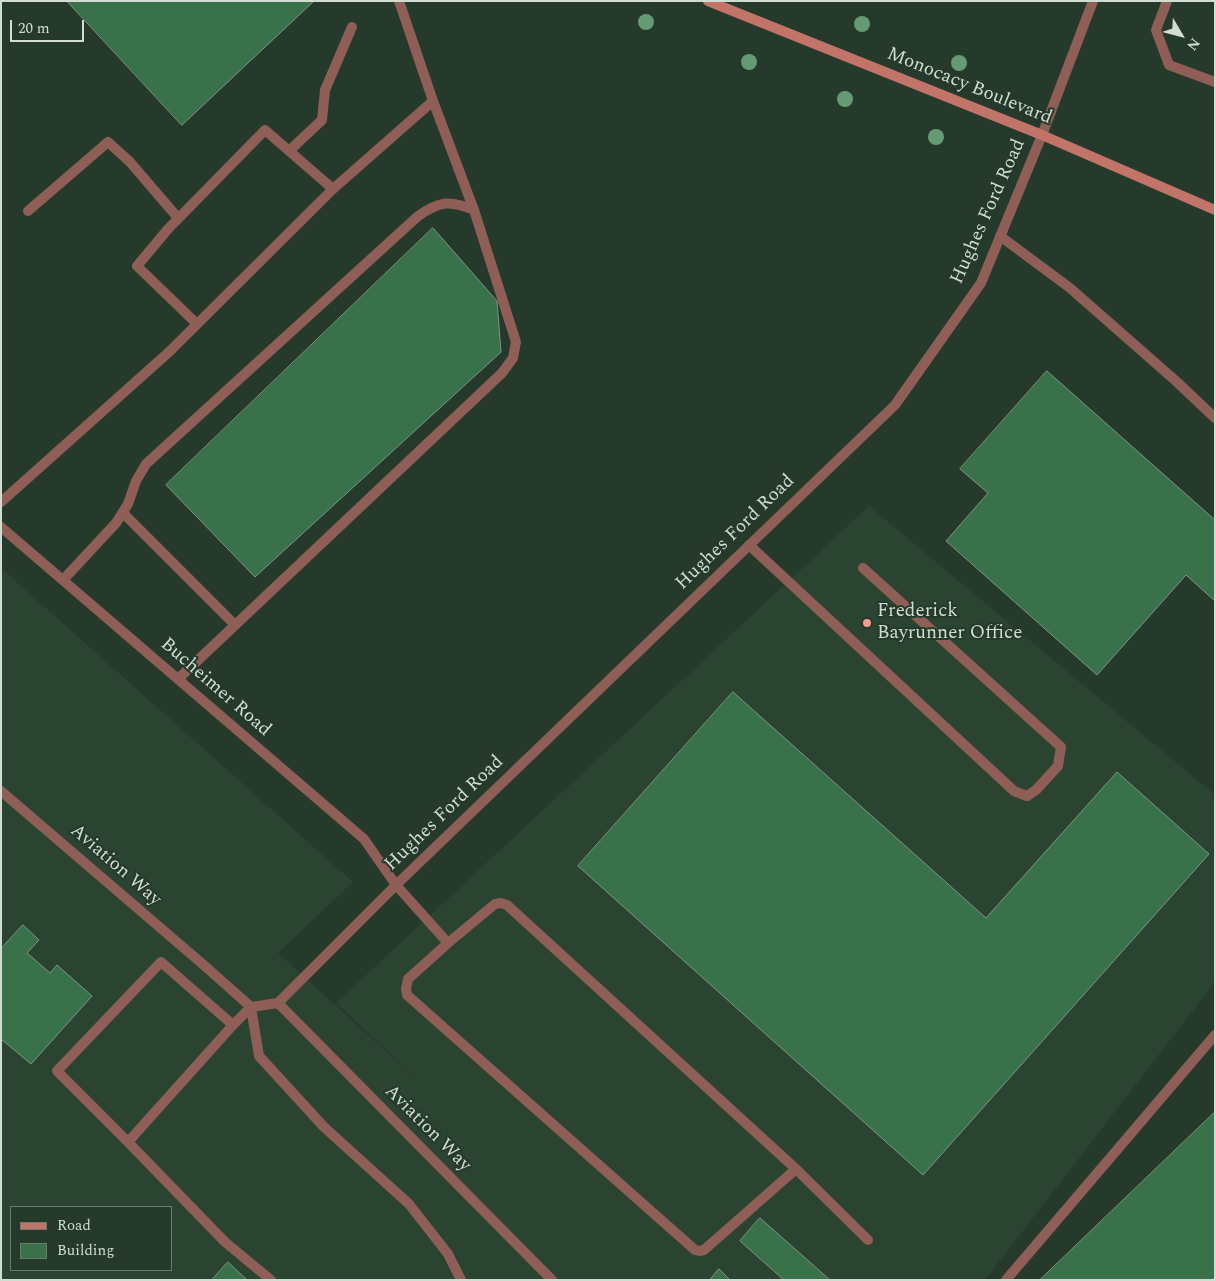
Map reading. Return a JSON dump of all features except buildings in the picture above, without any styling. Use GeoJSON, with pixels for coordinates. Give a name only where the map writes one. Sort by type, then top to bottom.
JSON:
{"type":"FeatureCollection","features":[{"type":"Feature","properties":{"kind":"main road","name":"Monocacy Boulevard"},"geometry":{"type":"LineString","coordinates":[[708,1],[1042,135],[1215,210]]}},
{"type":"Feature","properties":{"kind":"street"},"geometry":{"type":"LineString","coordinates":[[178,679],[502,373],[513,358],[516,342],[474,210],[432,101],[399,1]]}},
{"type":"Feature","properties":{"kind":"street","name":"Hughes Ford Road"},"geometry":{"type":"LineString","coordinates":[[278,1002],[396,884],[895,405],[981,283],[1042,135],[1094,1]]}},
{"type":"Feature","properties":{"kind":"street"},"geometry":{"type":"LineString","coordinates":[[1167,1],[1156,30],[1169,65],[1215,82]]}},
{"type":"Feature","properties":{"kind":"street"},"geometry":{"type":"LineString","coordinates":[[289,151],[322,120],[325,90],[352,27]]}},
{"type":"Feature","properties":{"kind":"street"},"geometry":{"type":"LineString","coordinates":[[1,502],[162,358],[333,189],[432,101]]}},
{"type":"Feature","properties":{"kind":"street"},"geometry":{"type":"LineString","coordinates":[[197,324],[138,266],[178,218],[264,130],[333,189]]}},
{"type":"Feature","properties":{"kind":"street"},"geometry":{"type":"LineString","coordinates":[[28,211],[108,142],[130,162],[178,218]]}},
{"type":"Feature","properties":{"kind":"street"},"geometry":{"type":"LineString","coordinates":[[63,580],[116,523],[128,504],[136,481],[146,464],[417,217],[430,207],[444,203],[459,204],[474,210]]}},
{"type":"Feature","properties":{"kind":"street"},"geometry":{"type":"LineString","coordinates":[[1000,236],[1070,288],[1215,418]]}},
{"type":"Feature","properties":{"kind":"street"},"geometry":{"type":"LineString","coordinates":[[123,513],[235,625]]}},
{"type":"Feature","properties":{"kind":"street","name":"Bucheimer Road"},"geometry":{"type":"LineString","coordinates":[[1,527],[364,839],[396,884],[448,943]]}},
{"type":"Feature","properties":{"kind":"street"},"geometry":{"type":"LineString","coordinates":[[750,545],[1014,791],[1027,796],[1036,790],[1058,766],[1061,746],[863,568]]}},
{"type":"Feature","properties":{"kind":"street","name":"Aviation Way"},"geometry":{"type":"LineString","coordinates":[[1,791],[206,966],[251,1008]]}},
{"type":"Feature","properties":{"kind":"street"},"geometry":{"type":"LineString","coordinates":[[796,1169],[704,1250],[695,1250],[407,996],[408,979],[494,904],[501,903],[507,905],[796,1169],[868,1240]]}},
{"type":"Feature","properties":{"kind":"street"},"geometry":{"type":"LineString","coordinates":[[233,1025],[160,962],[57,1071],[225,1242],[271,1280]]}},
{"type":"Feature","properties":{"kind":"street"},"geometry":{"type":"LineString","coordinates":[[128,1142],[233,1025],[251,1008],[278,1002]]}},
{"type":"Feature","properties":{"kind":"street","name":"Aviation Way"},"geometry":{"type":"LineString","coordinates":[[278,1002],[552,1280]]}},
{"type":"Feature","properties":{"kind":"street"},"geometry":{"type":"LineString","coordinates":[[251,1008],[259,1056],[324,1127],[409,1204],[448,1254],[461,1280]]}},
{"type":"Feature","properties":{"kind":"street"},"geometry":{"type":"LineString","coordinates":[[1006,1280],[1215,1035]]}},
{"type":"Feature","properties":{"kind":"shaded area"},"geometry":{"type":"Polygon","coordinates":[[[869,506],[1215,795],[1215,982],[985,1280],[1,1280],[1,568],[353,882],[278,953],[422,1084],[336,1003],[869,506]]]}},
{"type":"Feature","properties":{"kind":"place","name":"Frederick Bayrunner Office"},"geometry":{"type":"Point","coordinates":[867,623]}}]}
